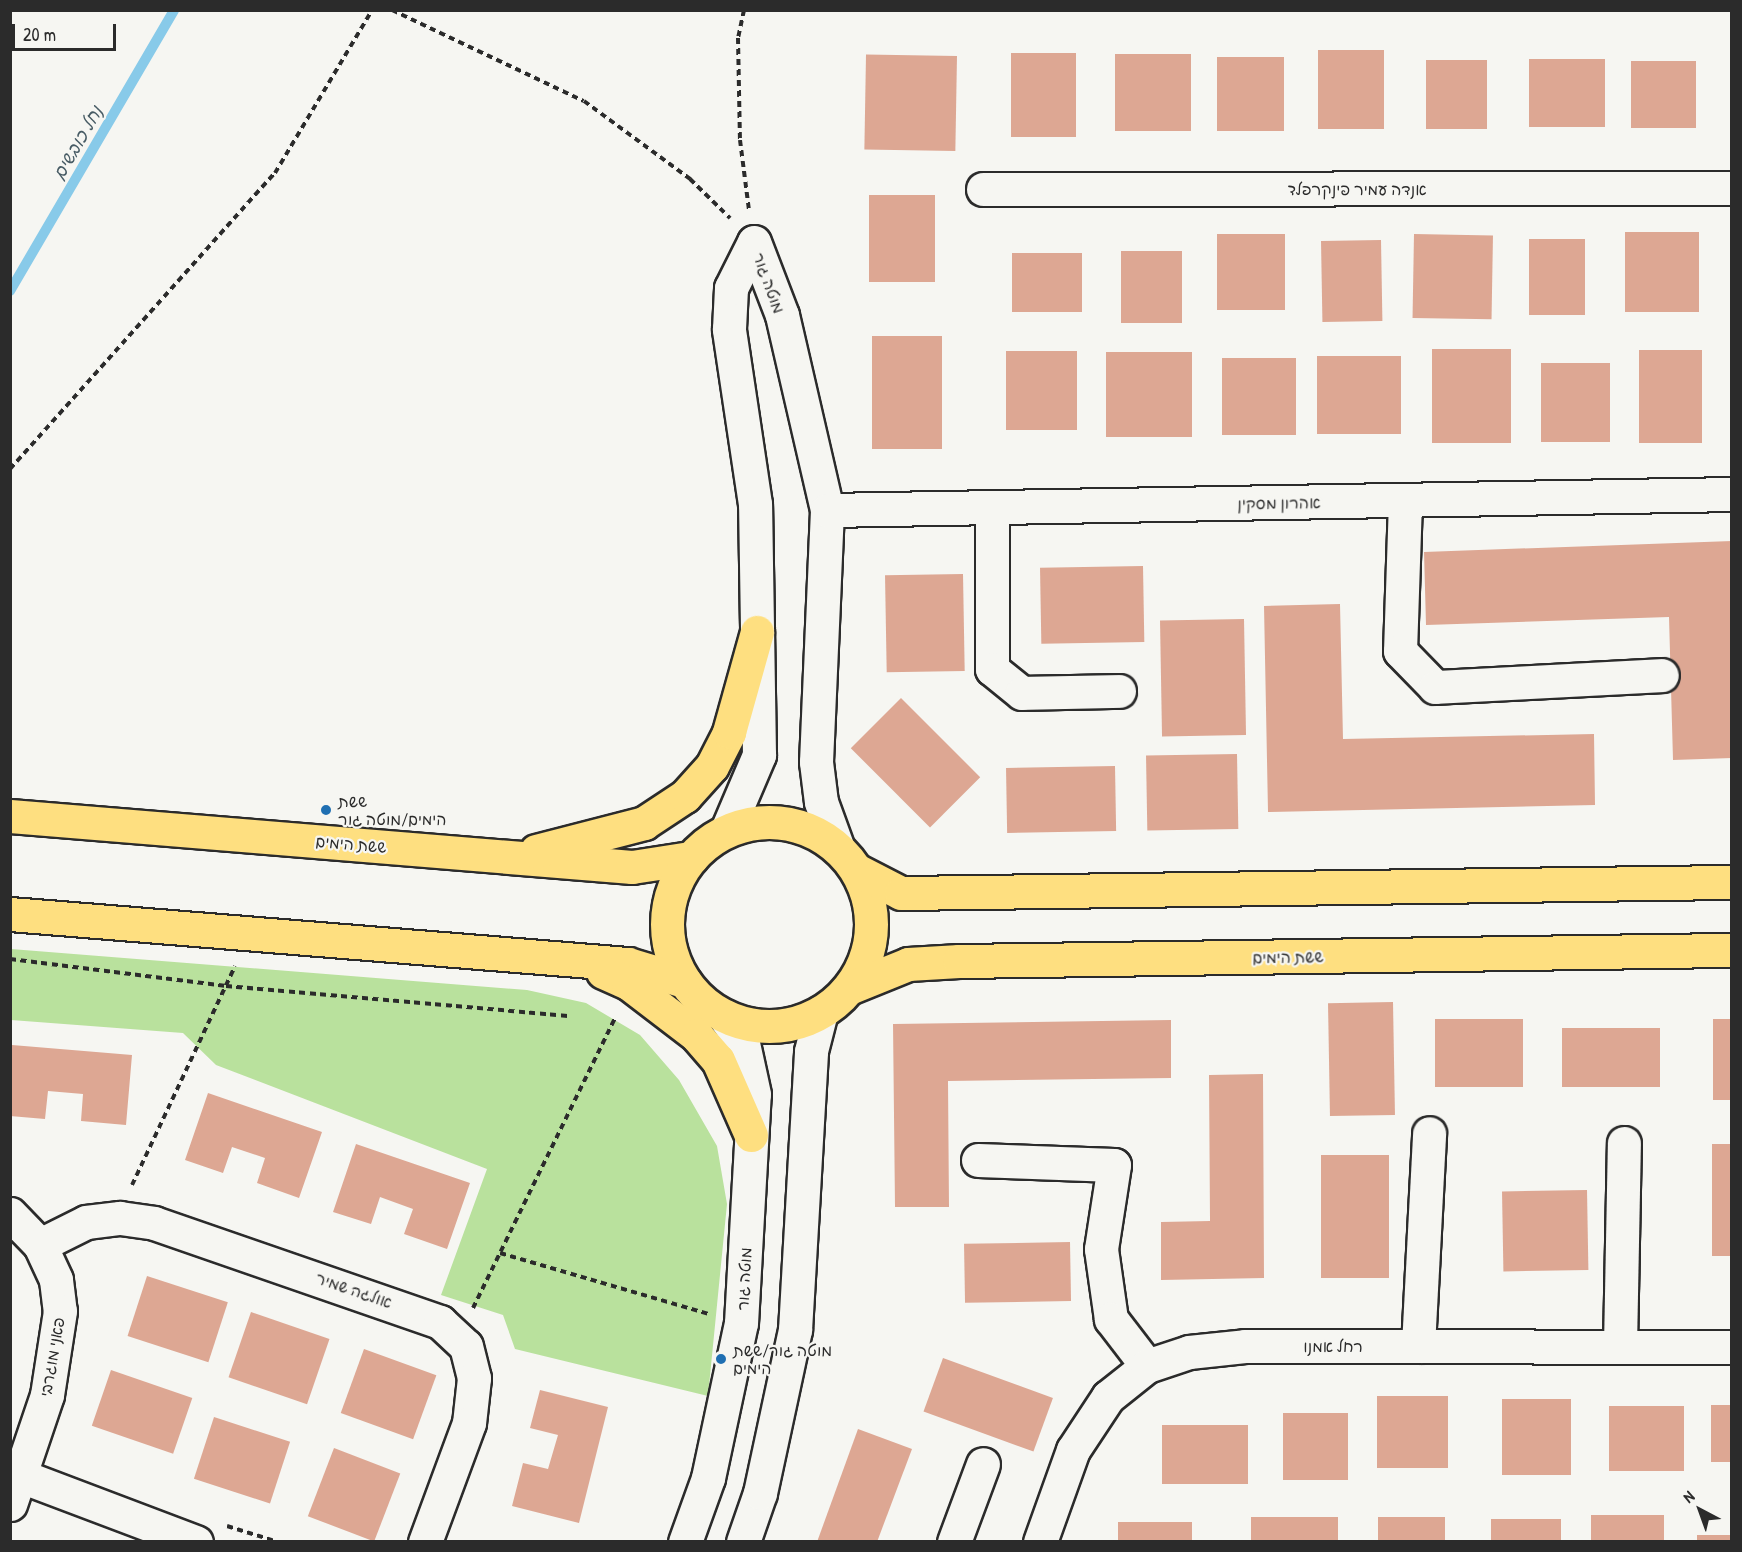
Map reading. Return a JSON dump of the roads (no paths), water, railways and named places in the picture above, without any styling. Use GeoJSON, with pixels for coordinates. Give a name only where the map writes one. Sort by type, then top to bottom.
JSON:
{"type":"FeatureCollection","features":[{"type":"Feature","properties":{"kind":"main road"},"geometry":{"type":"LineString","coordinates":[[511,857],[644,823],[685,796],[712,766],[729,732],[758,632]]}},
{"type":"Feature","properties":{"kind":"main road","name":"ששת הימים"},"geometry":{"type":"LineString","coordinates":[[10,816],[632,867],[691,858]]}},
{"type":"Feature","properties":{"kind":"main road"},"geometry":{"type":"LineString","coordinates":[[755,822],[784,822],[813,830],[837,846],[858,871],[870,900],[872,931],[864,962],[849,988],[822,1012],[790,1024],[767,1025],[724,1016],[684,981],[670,951],[667,919],[674,886],[691,858],[727,830],[755,822]]}},
{"type":"Feature","properties":{"kind":"main road"},"geometry":{"type":"LineString","coordinates":[[858,871],[911,893],[1731,882]]}},
{"type":"Feature","properties":{"kind":"main road"},"geometry":{"type":"LineString","coordinates":[[10,914],[628,964],[684,981]]}},
{"type":"Feature","properties":{"kind":"main road","name":"ששת הימים"},"geometry":{"type":"LineString","coordinates":[[849,988],[908,964],[959,961],[1731,950]]}},
{"type":"Feature","properties":{"kind":"main road"},"geometry":{"type":"LineString","coordinates":[[580,961],[631,986],[696,1035],[718,1060],[751,1135]]}},
{"type":"Feature","properties":{"kind":"street","name":"אנדה עמיר פינקרפלד"},"geometry":{"type":"LineString","coordinates":[[983,189],[1731,188]]}},
{"type":"Feature","properties":{"kind":"street","name":"מוטה גור"},"geometry":{"type":"LineString","coordinates":[[727,830],[759,755],[755,504],[729,329],[731,288],[754,242],[782,315],[827,510],[816,762],[821,802],[837,846]]}},
{"type":"Feature","properties":{"kind":"street","name":"אהרון מסקין"},"geometry":{"type":"LineString","coordinates":[[827,510],[1731,494]]}},
{"type":"Feature","properties":{"kind":"street"},"geometry":{"type":"LineString","coordinates":[[1405,501],[1400,651],[1435,687],[1662,675]]}},
{"type":"Feature","properties":{"kind":"street"},"geometry":{"type":"LineString","coordinates":[[992,508],[992,669],[1022,693],[1119,691]]}},
{"type":"Feature","properties":{"kind":"street"},"geometry":{"type":"LineString","coordinates":[[743,1542],[760,1493],[795,1330],[811,1051],[822,1012]]}},
{"type":"Feature","properties":{"kind":"street","name":"מוטה גור"},"geometry":{"type":"LineString","coordinates":[[685,1542],[708,1478],[741,1323],[753,1094],[743,1043],[724,1016]]}},
{"type":"Feature","properties":{"kind":"street"},"geometry":{"type":"LineString","coordinates":[[1418,1346],[1429,1133]]}},
{"type":"Feature","properties":{"kind":"street"},"geometry":{"type":"LineString","coordinates":[[1620,1347],[1624,1143]]}},
{"type":"Feature","properties":{"kind":"street"},"geometry":{"type":"LineString","coordinates":[[978,1160],[1114,1166],[1101,1249],[1111,1319],[1147,1366]]}},
{"type":"Feature","properties":{"kind":"street","name":"פאני מוגרבי"},"geometry":{"type":"LineString","coordinates":[[10,1214],[40,1245],[56,1280],[60,1311],[47,1395],[16,1490],[210,1537]]}},
{"type":"Feature","properties":{"kind":"street","name":"אולגה שמיר"},"geometry":{"type":"LineString","coordinates":[[40,1245],[86,1222],[116,1218],[154,1223],[401,1306],[440,1322],[466,1346],[474,1378],[469,1423],[425,1542]]}},
{"type":"Feature","properties":{"kind":"street","name":"רחל אמנו"},"geometry":{"type":"LineString","coordinates":[[1040,1542],[1073,1450],[1108,1397],[1147,1366],[1189,1352],[1245,1346],[1731,1347]]}},
{"type":"Feature","properties":{"kind":"street"},"geometry":{"type":"LineString","coordinates":[[954,1542],[983,1464]]}},
{"type":"Feature","properties":{"kind":"waterway","name":"נחל כובשים"},"geometry":{"type":"LineString","coordinates":[[10,291],[174,10]]}},
{"type":"Feature","properties":{"kind":"place","name":"ששת הימים/מוטה גור"},"geometry":{"type":"Point","coordinates":[326,810]}},
{"type":"Feature","properties":{"kind":"place","name":"מוטה גור/ששת הימים"},"geometry":{"type":"Point","coordinates":[721,1359]}}]}
